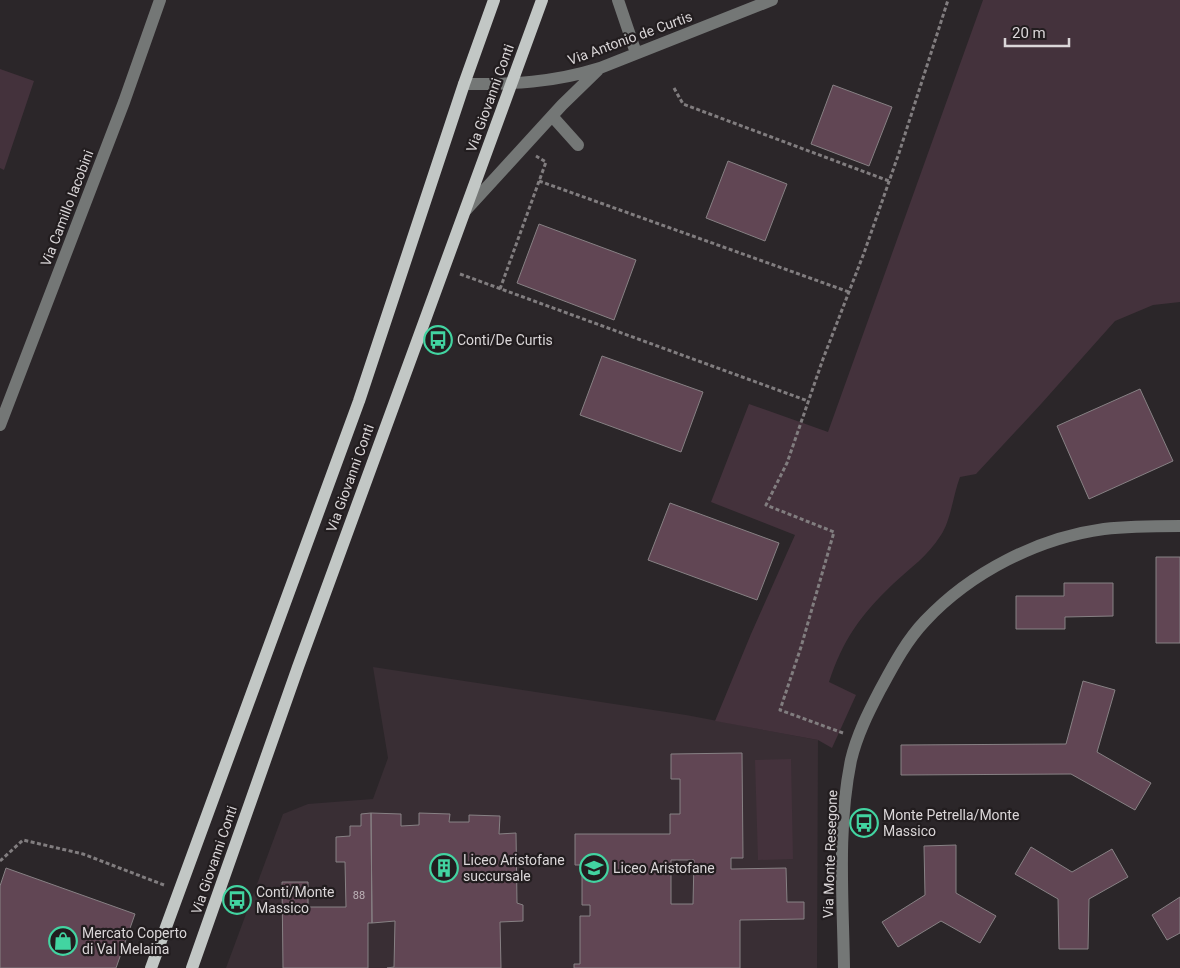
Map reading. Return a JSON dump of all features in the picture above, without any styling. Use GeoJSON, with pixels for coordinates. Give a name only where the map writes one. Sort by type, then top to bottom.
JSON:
{"type":"FeatureCollection","features":[{"type":"Feature","properties":{"kind":"main road","name":"Via Giovanni Conti"},"geometry":{"type":"LineString","coordinates":[[151,968],[359,401],[464,84],[494,0]]}},
{"type":"Feature","properties":{"kind":"main road","name":"Via Giovanni Conti"},"geometry":{"type":"LineString","coordinates":[[192,968],[298,667],[542,0]]}},
{"type":"Feature","properties":{"kind":"street","name":"Via Camillo Iacobini"},"geometry":{"type":"LineString","coordinates":[[0,425],[124,102],[160,0]]}},
{"type":"Feature","properties":{"kind":"street"},"geometry":{"type":"LineString","coordinates":[[618,0],[636,53]]}},
{"type":"Feature","properties":{"kind":"street","name":"Via Antonio de Curtis"},"geometry":{"type":"LineString","coordinates":[[464,84],[510,84],[574,76],[600,68],[772,0]]}},
{"type":"Feature","properties":{"kind":"street"},"geometry":{"type":"LineString","coordinates":[[465,210],[552,116],[600,68]]}},
{"type":"Feature","properties":{"kind":"street"},"geometry":{"type":"LineString","coordinates":[[552,116],[578,145]]}},
{"type":"Feature","properties":{"kind":"street","name":"Via Monte Resegone"},"geometry":{"type":"LineString","coordinates":[[844,968],[842,861],[847,783],[858,739],[868,714],[891,669],[924,622],[947,600],[972,582],[1007,560],[1024,553],[1077,534],[1126,527],[1180,526]]}},
{"type":"Feature","properties":{"kind":"path"},"geometry":{"type":"LineString","coordinates":[[858,739],[780,710],[834,532],[766,506],[787,463],[889,182],[948,0]]}},
{"type":"Feature","properties":{"kind":"path"},"geometry":{"type":"LineString","coordinates":[[674,88],[683,104],[889,182]]}},
{"type":"Feature","properties":{"kind":"path"},"geometry":{"type":"LineString","coordinates":[[500,289],[546,162],[523,148]]}},
{"type":"Feature","properties":{"kind":"path"},"geometry":{"type":"LineString","coordinates":[[539,181],[849,292]]}},
{"type":"Feature","properties":{"kind":"path"},"geometry":{"type":"LineString","coordinates":[[443,268],[808,401]]}},
{"type":"Feature","properties":{"kind":"path"},"geometry":{"type":"LineString","coordinates":[[0,861],[23,840],[83,854],[179,891]]}},
{"type":"Feature","properties":{"kind":"shaded area"},"geometry":{"type":"Polygon","coordinates":[[[983,0],[1180,0],[1180,302],[1153,305],[1115,321],[976,474],[960,477],[947,522],[936,543],[871,606],[854,628],[840,653],[829,682],[856,695],[832,748],[818,740],[715,721],[795,535],[711,502],[749,404],[828,432],[983,0]]]}},
{"type":"Feature","properties":{"kind":"shaded area"},"geometry":{"type":"Polygon","coordinates":[[[0,69],[34,81],[4,170],[0,168],[0,69]]]}},
{"type":"Feature","properties":{"kind":"shaded area","name":"Liceo Aristofane"},"geometry":{"type":"Polygon","coordinates":[[[373,667],[686,715],[818,740],[817,968],[226,968],[283,814],[308,804],[373,799],[388,758],[373,667]]]}},
{"type":"Feature","properties":{"kind":"shaded area"},"geometry":{"type":"Polygon","coordinates":[[[791,759],[793,859],[758,860],[755,760],[791,759]]]}},
{"type":"Feature","properties":{"kind":"building"},"geometry":{"type":"Polygon","coordinates":[[[833,85],[892,107],[869,166],[811,144],[833,85]]]}},
{"type":"Feature","properties":{"kind":"building"},"geometry":{"type":"Polygon","coordinates":[[[728,161],[787,184],[765,241],[706,218],[728,161]]]}},
{"type":"Feature","properties":{"kind":"building"},"geometry":{"type":"Polygon","coordinates":[[[539,224],[636,260],[614,320],[517,283],[539,224]]]}},
{"type":"Feature","properties":{"kind":"building"},"geometry":{"type":"Polygon","coordinates":[[[602,356],[703,392],[681,452],[580,415],[602,356]]]}},
{"type":"Feature","properties":{"kind":"building"},"geometry":{"type":"Polygon","coordinates":[[[1140,389],[1173,461],[1089,499],[1057,426],[1140,389]]]}},
{"type":"Feature","properties":{"kind":"building"},"geometry":{"type":"Polygon","coordinates":[[[670,503],[779,543],[757,600],[648,560],[670,503]]]}},
{"type":"Feature","properties":{"kind":"building"},"geometry":{"type":"Polygon","coordinates":[[[1156,557],[1180,557],[1180,643],[1156,643],[1156,557]]]}},
{"type":"Feature","properties":{"kind":"building"},"geometry":{"type":"Polygon","coordinates":[[[1064,583],[1113,583],[1113,616],[1065,617],[1065,629],[1016,629],[1016,596],[1064,596],[1064,583]]]}},
{"type":"Feature","properties":{"kind":"building"},"geometry":{"type":"Polygon","coordinates":[[[1083,681],[1115,690],[1097,752],[1151,783],[1135,810],[1071,774],[901,775],[901,745],[1066,744],[1083,681]]]}},
{"type":"Feature","properties":{"kind":"building","name":"Liceo Aristofane"},"geometry":{"type":"Polygon","coordinates":[[[742,753],[743,858],[731,858],[731,869],[786,868],[787,902],[804,902],[804,919],[740,920],[740,968],[574,968],[574,964],[580,964],[580,916],[590,916],[590,905],[582,905],[582,865],[575,865],[575,834],[670,834],[670,814],[680,814],[680,779],[671,779],[671,754],[742,753]],[[671,860],[671,904],[693,904],[694,860],[671,860]]]}},
{"type":"Feature","properties":{"kind":"building"},"geometry":{"type":"Polygon","coordinates":[[[371,813],[372,923],[368,923],[368,968],[283,968],[282,882],[308,882],[308,907],[346,907],[345,862],[336,862],[336,837],[350,836],[350,826],[361,826],[361,814],[371,813]]]}},
{"type":"Feature","properties":{"kind":"building","name":"Liceo Aristofane succursale"},"geometry":{"type":"Polygon","coordinates":[[[371,813],[401,814],[401,826],[419,825],[419,813],[450,814],[449,822],[469,822],[469,815],[500,816],[499,834],[516,833],[517,903],[523,905],[523,921],[500,922],[501,968],[387,968],[394,967],[395,921],[372,923],[371,813]]]}},
{"type":"Feature","properties":{"kind":"building"},"geometry":{"type":"Polygon","coordinates":[[[956,845],[956,893],[996,916],[980,943],[941,921],[898,947],[882,922],[925,895],[924,846],[956,845]]]}},
{"type":"Feature","properties":{"kind":"building"},"geometry":{"type":"Polygon","coordinates":[[[1031,847],[1072,872],[1112,849],[1128,877],[1089,899],[1088,949],[1059,949],[1058,899],[1015,874],[1031,847]]]}},
{"type":"Feature","properties":{"kind":"building","name":"Mercato Coperto di Val Melaina"},"geometry":{"type":"Polygon","coordinates":[[[6,868],[135,914],[116,968],[0,968],[0,886],[6,868]]]}},
{"type":"Feature","properties":{"kind":"building"},"geometry":{"type":"Polygon","coordinates":[[[1180,897],[1180,933],[1167,940],[1152,915],[1180,897]]]}},
{"type":"Feature","properties":{"kind":"place","name":"Conti/De Curtis"},"geometry":{"type":"Point","coordinates":[438,340]}},
{"type":"Feature","properties":{"kind":"place","name":"Monte Petrella/Monte Massico"},"geometry":{"type":"Point","coordinates":[864,823]}},
{"type":"Feature","properties":{"kind":"place","name":"Liceo Aristofane succursale"},"geometry":{"type":"Point","coordinates":[444,868]}},
{"type":"Feature","properties":{"kind":"place","name":"Liceo Aristofane"},"geometry":{"type":"Point","coordinates":[594,868]}},
{"type":"Feature","properties":{"kind":"place","name":"Conti/Monte Massico"},"geometry":{"type":"Point","coordinates":[237,900]}},
{"type":"Feature","properties":{"kind":"place","name":"Mercato Coperto di Val Melaina"},"geometry":{"type":"Point","coordinates":[63,941]}}]}
